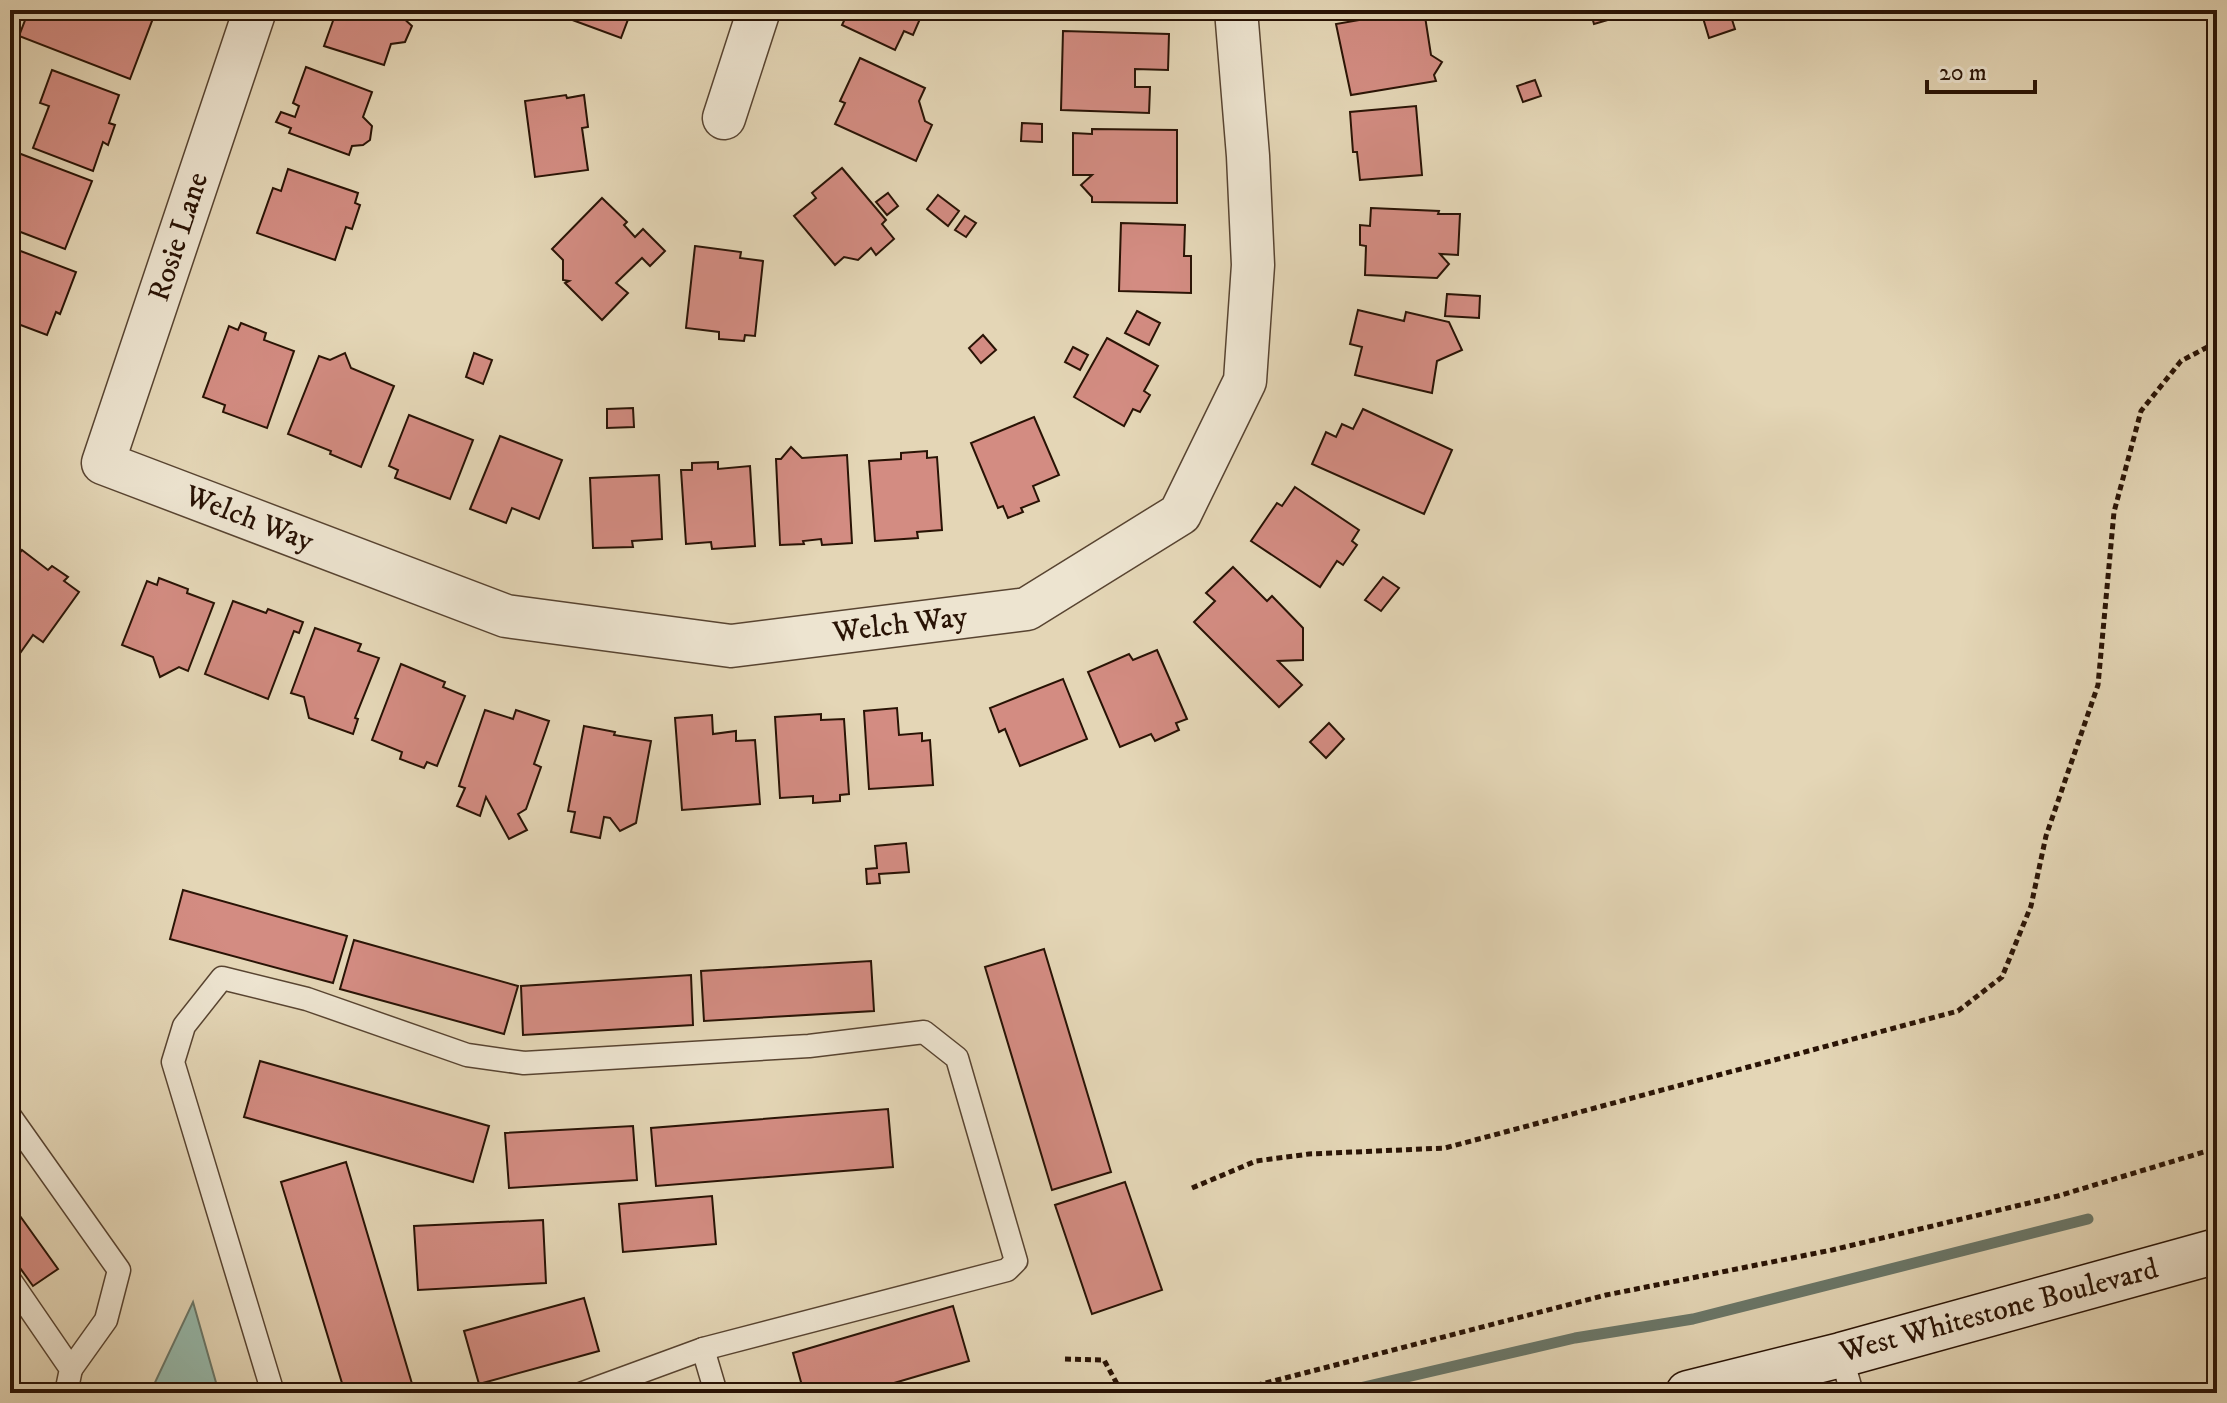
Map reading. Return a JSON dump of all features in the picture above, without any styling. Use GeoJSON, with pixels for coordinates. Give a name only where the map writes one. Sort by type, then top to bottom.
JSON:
{"type":"FeatureCollection","features":[{"type":"Feature","properties":{"kind":"main road","name":"West Whitestone Boulevard"},"geometry":{"type":"LineString","coordinates":[[1688,1393],[1847,1374],[2217,1251]]}},
{"type":"Feature","properties":{"kind":"street","name":"Rosie Lane"},"geometry":{"type":"LineString","coordinates":[[103,463],[255,10]]}},
{"type":"Feature","properties":{"kind":"street"},"geometry":{"type":"LineString","coordinates":[[724,118],[759,10]]}},
{"type":"Feature","properties":{"kind":"street","name":"Welch Way"},"geometry":{"type":"LineString","coordinates":[[103,463],[506,616],[731,646],[1027,609],[1180,514],[1245,381],[1253,265],[1236,10]]}},
{"type":"Feature","properties":{"kind":"lane"},"geometry":{"type":"LineString","coordinates":[[273,1393],[173,1062],[184,1026],[222,978],[307,999],[467,1055],[524,1063],[809,1046],[924,1032],[957,1058],[1016,1261],[1007,1270],[703,1349],[583,1393]]}},
{"type":"Feature","properties":{"kind":"lane"},"geometry":{"type":"LineString","coordinates":[[10,1116],[119,1270],[106,1320],[71,1369],[66,1393]]}},
{"type":"Feature","properties":{"kind":"lane"},"geometry":{"type":"LineString","coordinates":[[10,1280],[71,1369]]}},
{"type":"Feature","properties":{"kind":"lane"},"geometry":{"type":"LineString","coordinates":[[703,1349],[716,1393]]}},
{"type":"Feature","properties":{"kind":"path"},"geometry":{"type":"LineString","coordinates":[[1192,1188],[1256,1161],[1309,1154],[1445,1148],[1958,1011],[2002,977],[2031,906],[2046,836],[2098,685],[2114,512],[2141,411],[2181,361],[2217,342]]}},
{"type":"Feature","properties":{"kind":"path"},"geometry":{"type":"LineString","coordinates":[[1227,1393],[1606,1295],[1832,1250],[2058,1196],[2217,1148]]}},
{"type":"Feature","properties":{"kind":"path"},"geometry":{"type":"LineString","coordinates":[[1065,1359],[1104,1360],[1122,1393]]}},
{"type":"Feature","properties":{"kind":"shaded area"},"geometry":{"type":"Polygon","coordinates":[[[193,1302],[219,1393],[150,1393],[193,1302]]]}},
{"type":"Feature","properties":{"kind":"building"},"geometry":{"type":"Polygon","coordinates":[[[29,10],[146,10],[155,13],[130,79],[19,36],[29,10]]]}},
{"type":"Feature","properties":{"kind":"building"},"geometry":{"type":"Polygon","coordinates":[[[330,10],[403,10],[401,16],[412,26],[405,42],[391,44],[384,65],[324,46],[334,18],[328,16],[330,10]]]}},
{"type":"Feature","properties":{"kind":"building"},"geometry":{"type":"Polygon","coordinates":[[[636,10],[633,19],[629,17],[621,38],[548,11],[636,10]]]}},
{"type":"Feature","properties":{"kind":"building"},"geometry":{"type":"Polygon","coordinates":[[[849,10],[923,12],[913,35],[904,31],[895,50],[842,25],[849,10]]]}},
{"type":"Feature","properties":{"kind":"building"},"geometry":{"type":"Polygon","coordinates":[[[1424,10],[1431,55],[1442,62],[1434,75],[1436,81],[1351,95],[1336,24],[1424,10]]]}},
{"type":"Feature","properties":{"kind":"building"},"geometry":{"type":"Polygon","coordinates":[[[1590,10],[1642,10],[1594,24],[1590,10]]]}},
{"type":"Feature","properties":{"kind":"building"},"geometry":{"type":"Polygon","coordinates":[[[1729,10],[1735,29],[1709,38],[1703,18],[1729,10]]]}},
{"type":"Feature","properties":{"kind":"building"},"geometry":{"type":"Polygon","coordinates":[[[1063,31],[1169,34],[1168,70],[1135,69],[1135,87],[1150,87],[1149,113],[1061,110],[1063,31]]]}},
{"type":"Feature","properties":{"kind":"building"},"geometry":{"type":"Polygon","coordinates":[[[860,58],[925,88],[919,101],[925,121],[932,125],[916,161],[835,124],[845,103],[840,101],[860,58]]]}},
{"type":"Feature","properties":{"kind":"building"},"geometry":{"type":"Polygon","coordinates":[[[306,67],[372,92],[363,117],[372,126],[370,140],[363,145],[352,146],[349,155],[289,133],[291,128],[276,122],[281,112],[295,117],[299,106],[293,103],[306,67]]]}},
{"type":"Feature","properties":{"kind":"building"},"geometry":{"type":"Polygon","coordinates":[[[52,70],[119,95],[109,123],[115,125],[108,145],[103,142],[93,171],[33,148],[49,106],[40,103],[52,70]]]}},
{"type":"Feature","properties":{"kind":"building"},"geometry":{"type":"Polygon","coordinates":[[[1535,80],[1541,96],[1523,102],[1517,86],[1535,80]]]}},
{"type":"Feature","properties":{"kind":"building"},"geometry":{"type":"Polygon","coordinates":[[[566,95],[567,98],[584,95],[588,127],[582,128],[588,170],[535,177],[525,101],[566,95]]]}},
{"type":"Feature","properties":{"kind":"building"},"geometry":{"type":"Polygon","coordinates":[[[1416,106],[1422,175],[1360,180],[1357,152],[1353,152],[1350,112],[1416,106]]]}},
{"type":"Feature","properties":{"kind":"building"},"geometry":{"type":"Polygon","coordinates":[[[1022,123],[1042,124],[1042,142],[1021,141],[1022,123]]]}},
{"type":"Feature","properties":{"kind":"building"},"geometry":{"type":"Polygon","coordinates":[[[1092,129],[1177,130],[1177,203],[1092,202],[1092,197],[1081,185],[1092,175],[1073,175],[1073,133],[1092,134],[1092,129]]]}},
{"type":"Feature","properties":{"kind":"building"},"geometry":{"type":"Polygon","coordinates":[[[13,151],[92,181],[65,249],[10,228],[10,158],[13,151]]]}},
{"type":"Feature","properties":{"kind":"building"},"geometry":{"type":"Polygon","coordinates":[[[842,168],[886,220],[882,224],[894,239],[876,255],[871,248],[858,260],[844,257],[835,265],[794,216],[816,198],[812,193],[842,168]]]}},
{"type":"Feature","properties":{"kind":"building"},"geometry":{"type":"Polygon","coordinates":[[[288,169],[358,193],[355,203],[360,205],[352,229],[346,227],[335,260],[257,233],[273,188],[281,191],[288,169]]]}},
{"type":"Feature","properties":{"kind":"building"},"geometry":{"type":"Polygon","coordinates":[[[888,193],[898,206],[887,215],[876,202],[888,193]]]}},
{"type":"Feature","properties":{"kind":"building"},"geometry":{"type":"Polygon","coordinates":[[[938,195],[959,211],[948,226],[927,209],[938,195]]]}},
{"type":"Feature","properties":{"kind":"building"},"geometry":{"type":"Polygon","coordinates":[[[602,198],[627,222],[624,225],[635,237],[643,229],[665,251],[650,266],[642,258],[616,283],[628,293],[602,320],[565,283],[569,281],[563,280],[563,260],[552,249],[602,198]]]}},
{"type":"Feature","properties":{"kind":"building"},"geometry":{"type":"Polygon","coordinates":[[[1371,208],[1460,214],[1458,255],[1440,254],[1449,264],[1437,278],[1365,275],[1366,246],[1360,245],[1360,225],[1370,226],[1371,208]]]}},
{"type":"Feature","properties":{"kind":"building"},"geometry":{"type":"Polygon","coordinates":[[[965,216],[976,223],[966,237],[955,230],[965,216]]]}},
{"type":"Feature","properties":{"kind":"building"},"geometry":{"type":"Polygon","coordinates":[[[1121,223],[1185,225],[1184,256],[1191,256],[1191,293],[1119,291],[1121,223]]]}},
{"type":"Feature","properties":{"kind":"building"},"geometry":{"type":"Polygon","coordinates":[[[695,246],[741,252],[740,258],[763,261],[755,336],[745,335],[744,341],[719,339],[719,332],[686,328],[695,246]]]}},
{"type":"Feature","properties":{"kind":"building"},"geometry":{"type":"Polygon","coordinates":[[[10,247],[76,272],[60,314],[56,312],[47,335],[10,321],[10,247]]]}},
{"type":"Feature","properties":{"kind":"building"},"geometry":{"type":"Polygon","coordinates":[[[1447,294],[1480,296],[1479,318],[1445,316],[1447,294]]]}},
{"type":"Feature","properties":{"kind":"building"},"geometry":{"type":"Polygon","coordinates":[[[1358,310],[1404,321],[1406,312],[1449,322],[1462,350],[1437,361],[1432,393],[1355,375],[1362,347],[1350,344],[1358,310]]]}},
{"type":"Feature","properties":{"kind":"building"},"geometry":{"type":"Polygon","coordinates":[[[1137,311],[1160,323],[1149,345],[1125,333],[1137,311]]]}},
{"type":"Feature","properties":{"kind":"building"},"geometry":{"type":"Polygon","coordinates":[[[241,323],[266,333],[264,340],[294,351],[267,428],[223,412],[225,405],[203,397],[229,326],[238,330],[241,323]]]}},
{"type":"Feature","properties":{"kind":"building"},"geometry":{"type":"Polygon","coordinates":[[[983,335],[996,350],[981,363],[969,348],[983,335]]]}},
{"type":"Feature","properties":{"kind":"building"},"geometry":{"type":"Polygon","coordinates":[[[1107,338],[1158,366],[1144,391],[1150,395],[1140,412],[1133,409],[1124,426],[1074,397],[1107,338]]]}},
{"type":"Feature","properties":{"kind":"building"},"geometry":{"type":"Polygon","coordinates":[[[10,340],[19,343],[15,353],[19,355],[10,383],[10,340]]]}},
{"type":"Feature","properties":{"kind":"building"},"geometry":{"type":"Polygon","coordinates":[[[1073,347],[1088,355],[1080,370],[1065,362],[1073,347]]]}},
{"type":"Feature","properties":{"kind":"building"},"geometry":{"type":"Polygon","coordinates":[[[345,353],[351,368],[394,386],[361,467],[288,434],[319,356],[330,360],[345,353]]]}},
{"type":"Feature","properties":{"kind":"building"},"geometry":{"type":"Polygon","coordinates":[[[474,353],[492,360],[483,384],[466,377],[474,353]]]}},
{"type":"Feature","properties":{"kind":"building"},"geometry":{"type":"Polygon","coordinates":[[[633,408],[634,427],[607,428],[607,409],[633,408]]]}},
{"type":"Feature","properties":{"kind":"building"},"geometry":{"type":"Polygon","coordinates":[[[1363,409],[1452,450],[1424,514],[1312,464],[1326,432],[1336,437],[1342,424],[1353,429],[1363,409]]]}},
{"type":"Feature","properties":{"kind":"building"},"geometry":{"type":"Polygon","coordinates":[[[409,415],[473,440],[450,499],[395,478],[398,470],[389,466],[409,415]]]}},
{"type":"Feature","properties":{"kind":"building"},"geometry":{"type":"Polygon","coordinates":[[[1034,417],[1059,475],[1033,486],[1039,501],[1021,508],[1023,512],[1008,518],[1003,506],[998,508],[971,443],[1034,417]]]}},
{"type":"Feature","properties":{"kind":"building"},"geometry":{"type":"Polygon","coordinates":[[[500,436],[562,460],[539,519],[512,508],[506,523],[470,509],[500,436]]]}},
{"type":"Feature","properties":{"kind":"building"},"geometry":{"type":"Polygon","coordinates":[[[791,447],[802,458],[847,455],[852,543],[822,545],[821,539],[803,541],[804,544],[780,545],[776,459],[781,459],[791,447]]]}},
{"type":"Feature","properties":{"kind":"building"},"geometry":{"type":"Polygon","coordinates":[[[927,451],[927,458],[937,457],[942,530],[917,532],[918,538],[875,541],[869,461],[901,459],[901,453],[927,451]]]}},
{"type":"Feature","properties":{"kind":"building"},"geometry":{"type":"Polygon","coordinates":[[[718,462],[718,469],[750,466],[755,546],[712,549],[711,542],[686,544],[681,470],[692,470],[692,463],[718,462]]]}},
{"type":"Feature","properties":{"kind":"building"},"geometry":{"type":"Polygon","coordinates":[[[659,475],[662,539],[632,541],[633,547],[593,548],[590,478],[659,475]]]}},
{"type":"Feature","properties":{"kind":"building"},"geometry":{"type":"Polygon","coordinates":[[[1295,487],[1359,530],[1352,541],[1357,545],[1343,565],[1337,561],[1320,587],[1251,541],[1277,503],[1282,506],[1295,487]]]}},
{"type":"Feature","properties":{"kind":"building"},"geometry":{"type":"Polygon","coordinates":[[[22,550],[48,570],[52,566],[68,577],[64,581],[79,592],[43,642],[33,635],[16,659],[10,655],[10,566],[22,550]]]}},
{"type":"Feature","properties":{"kind":"building"},"geometry":{"type":"Polygon","coordinates":[[[1233,567],[1267,601],[1272,596],[1303,628],[1303,660],[1278,661],[1302,685],[1279,707],[1194,622],[1215,601],[1206,593],[1233,567]]]}},
{"type":"Feature","properties":{"kind":"building"},"geometry":{"type":"Polygon","coordinates":[[[1383,577],[1399,588],[1381,611],[1365,600],[1383,577]]]}},
{"type":"Feature","properties":{"kind":"building"},"geometry":{"type":"Polygon","coordinates":[[[159,578],[214,603],[188,671],[179,667],[160,677],[153,657],[122,645],[147,581],[157,585],[159,578]]]}},
{"type":"Feature","properties":{"kind":"building"},"geometry":{"type":"Polygon","coordinates":[[[233,601],[303,622],[299,633],[294,631],[268,699],[205,674],[233,601]]]}},
{"type":"Feature","properties":{"kind":"building"},"geometry":{"type":"Polygon","coordinates":[[[315,628],[361,644],[358,651],[379,658],[355,718],[358,719],[353,734],[309,718],[304,697],[291,693],[315,628]]]}},
{"type":"Feature","properties":{"kind":"building"},"geometry":{"type":"Polygon","coordinates":[[[1157,650],[1187,719],[1176,723],[1179,730],[1155,741],[1151,734],[1120,747],[1088,672],[1129,654],[1133,660],[1157,650]]]}},
{"type":"Feature","properties":{"kind":"building"},"geometry":{"type":"Polygon","coordinates":[[[401,664],[445,682],[443,687],[465,696],[437,766],[427,762],[424,768],[400,759],[402,752],[372,740],[401,664]]]}},
{"type":"Feature","properties":{"kind":"building"},"geometry":{"type":"Polygon","coordinates":[[[1063,679],[1087,739],[1020,766],[1005,729],[999,732],[990,708],[1063,679]]]}},
{"type":"Feature","properties":{"kind":"building"},"geometry":{"type":"Polygon","coordinates":[[[897,708],[899,735],[922,733],[922,741],[930,740],[933,785],[869,789],[864,711],[897,708]]]}},
{"type":"Feature","properties":{"kind":"building"},"geometry":{"type":"Polygon","coordinates":[[[485,710],[513,719],[516,710],[549,721],[534,764],[541,767],[526,809],[518,814],[527,830],[509,839],[486,797],[480,816],[457,806],[465,788],[459,786],[485,710]]]}},
{"type":"Feature","properties":{"kind":"building"},"geometry":{"type":"Polygon","coordinates":[[[821,714],[821,720],[844,719],[849,794],[840,795],[840,801],[813,803],[813,796],[780,798],[775,717],[821,714]]]}},
{"type":"Feature","properties":{"kind":"building"},"geometry":{"type":"Polygon","coordinates":[[[712,715],[713,734],[736,731],[736,741],[755,740],[760,804],[682,810],[675,718],[712,715]]]}},
{"type":"Feature","properties":{"kind":"building"},"geometry":{"type":"Polygon","coordinates":[[[1329,723],[1344,739],[1326,758],[1310,742],[1329,723]]]}},
{"type":"Feature","properties":{"kind":"building"},"geometry":{"type":"Polygon","coordinates":[[[584,726],[651,741],[636,823],[620,831],[610,818],[604,817],[600,838],[571,832],[575,812],[568,811],[584,726]]]}},
{"type":"Feature","properties":{"kind":"building"},"geometry":{"type":"Polygon","coordinates":[[[906,843],[909,872],[879,874],[880,883],[867,884],[866,869],[877,868],[875,846],[906,843]]]}},
{"type":"Feature","properties":{"kind":"building"},"geometry":{"type":"Polygon","coordinates":[[[183,890],[347,936],[333,983],[170,939],[183,890]]]}},
{"type":"Feature","properties":{"kind":"building"},"geometry":{"type":"Polygon","coordinates":[[[354,940],[518,986],[504,1034],[340,989],[354,940]]]}},
{"type":"Feature","properties":{"kind":"building"},"geometry":{"type":"Polygon","coordinates":[[[1044,949],[1111,1172],[1052,1190],[985,967],[1044,949]]]}},
{"type":"Feature","properties":{"kind":"building"},"geometry":{"type":"Polygon","coordinates":[[[871,961],[874,1011],[704,1021],[701,971],[871,961]]]}},
{"type":"Feature","properties":{"kind":"building"},"geometry":{"type":"Polygon","coordinates":[[[691,975],[693,1025],[523,1035],[521,986],[691,975]]]}},
{"type":"Feature","properties":{"kind":"building"},"geometry":{"type":"Polygon","coordinates":[[[260,1061],[489,1126],[473,1182],[244,1117],[260,1061]]]}},
{"type":"Feature","properties":{"kind":"building"},"geometry":{"type":"Polygon","coordinates":[[[888,1109],[893,1167],[656,1186],[651,1128],[888,1109]]]}},
{"type":"Feature","properties":{"kind":"building"},"geometry":{"type":"Polygon","coordinates":[[[633,1126],[637,1180],[509,1188],[505,1133],[633,1126]]]}},
{"type":"Feature","properties":{"kind":"building"},"geometry":{"type":"Polygon","coordinates":[[[346,1162],[413,1387],[391,1393],[345,1393],[281,1182],[346,1162]]]}},
{"type":"Feature","properties":{"kind":"building"},"geometry":{"type":"Polygon","coordinates":[[[1125,1182],[1162,1290],[1092,1314],[1055,1205],[1125,1182]]]}},
{"type":"Feature","properties":{"kind":"building"},"geometry":{"type":"Polygon","coordinates":[[[712,1196],[716,1244],[623,1252],[619,1204],[712,1196]]]}},
{"type":"Feature","properties":{"kind":"building"},"geometry":{"type":"Polygon","coordinates":[[[10,1202],[58,1269],[33,1286],[10,1254],[10,1202]]]}},
{"type":"Feature","properties":{"kind":"building"},"geometry":{"type":"Polygon","coordinates":[[[543,1220],[546,1283],[418,1290],[414,1226],[543,1220]]]}},
{"type":"Feature","properties":{"kind":"building"},"geometry":{"type":"Polygon","coordinates":[[[584,1298],[599,1351],[479,1384],[464,1331],[584,1298]]]}},
{"type":"Feature","properties":{"kind":"building"},"geometry":{"type":"Polygon","coordinates":[[[953,1306],[969,1361],[860,1393],[804,1393],[793,1353],[953,1306]]]}},
{"type":"Feature","properties":{"kind":"waterway"},"geometry":{"type":"LineString","coordinates":[[1338,1393],[1575,1338],[1693,1319],[2088,1219]]}}]}
